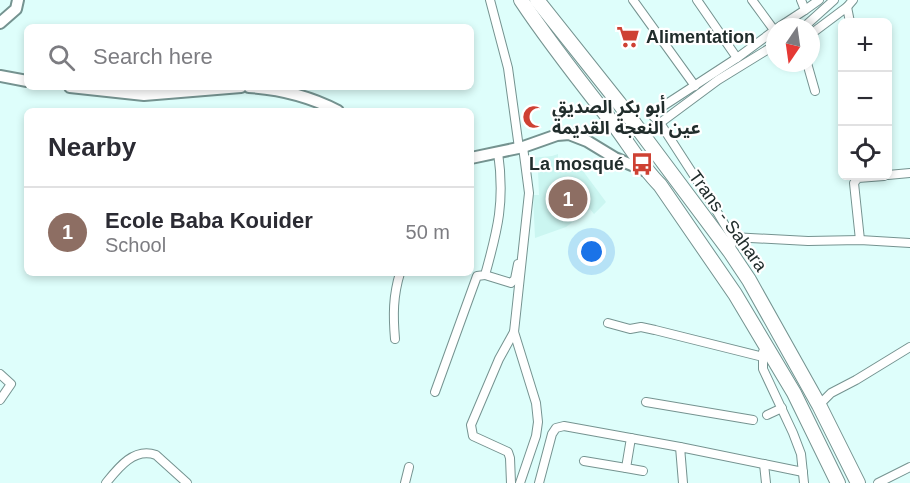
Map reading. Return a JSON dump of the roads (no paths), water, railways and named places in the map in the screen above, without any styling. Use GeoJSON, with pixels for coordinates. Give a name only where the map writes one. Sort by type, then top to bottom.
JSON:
{"type":"FeatureCollection","features":[{"type":"Feature","properties":{"kind":"highway","name":"Trans - Sahara"},"geometry":{"type":"LineString","coordinates":[[521,0],[548,40],[630,146],[646,171],[660,184],[735,294],[764,350],[794,393],[838,483]]}},
{"type":"Feature","properties":{"kind":"highway","name":"Trans - Sahara"},"geometry":{"type":"LineString","coordinates":[[537,0],[619,103],[749,280],[819,405],[858,483]]}},
{"type":"Feature","properties":{"kind":"street"},"geometry":{"type":"LineString","coordinates":[[0,23],[16,9],[18,0]]}},
{"type":"Feature","properties":{"kind":"street"},"geometry":{"type":"LineString","coordinates":[[490,0],[508,68],[530,193],[514,332],[538,411],[536,436],[520,483]]}},
{"type":"Feature","properties":{"kind":"street"},"geometry":{"type":"LineString","coordinates":[[633,0],[695,86]]}},
{"type":"Feature","properties":{"kind":"street"},"geometry":{"type":"LineString","coordinates":[[696,0],[737,58]]}},
{"type":"Feature","properties":{"kind":"street"},"geometry":{"type":"LineString","coordinates":[[752,0],[767,18]]}},
{"type":"Feature","properties":{"kind":"street"},"geometry":{"type":"LineString","coordinates":[[801,0],[805,10]]}},
{"type":"Feature","properties":{"kind":"street"},"geometry":{"type":"LineString","coordinates":[[793,18],[819,0]]}},
{"type":"Feature","properties":{"kind":"street"},"geometry":{"type":"LineString","coordinates":[[814,18],[834,0]]}},
{"type":"Feature","properties":{"kind":"street"},"geometry":{"type":"LineString","coordinates":[[820,27],[853,0]]}},
{"type":"Feature","properties":{"kind":"street"},"geometry":{"type":"LineString","coordinates":[[847,7],[849,18]]}},
{"type":"Feature","properties":{"kind":"street"},"geometry":{"type":"LineString","coordinates":[[731,253],[732,237],[660,123],[651,114],[766,36]]}},
{"type":"Feature","properties":{"kind":"street"},"geometry":{"type":"LineString","coordinates":[[660,123],[718,80],[766,51]]}},
{"type":"Feature","properties":{"kind":"street"},"geometry":{"type":"LineString","coordinates":[[809,72],[815,92]]}},
{"type":"Feature","properties":{"kind":"street"},"geometry":{"type":"LineString","coordinates":[[0,76],[24,80]]}},
{"type":"Feature","properties":{"kind":"street"},"geometry":{"type":"LineString","coordinates":[[98,90],[144,95],[205,90]]}},
{"type":"Feature","properties":{"kind":"street"},"geometry":{"type":"LineString","coordinates":[[272,90],[296,93],[332,108]]}},
{"type":"Feature","properties":{"kind":"street"},"geometry":{"type":"LineString","coordinates":[[474,157],[521,147],[557,135],[569,134],[646,171]]}},
{"type":"Feature","properties":{"kind":"street"},"geometry":{"type":"LineString","coordinates":[[485,275],[499,226],[502,180],[498,152]]}},
{"type":"Feature","properties":{"kind":"street"},"geometry":{"type":"LineString","coordinates":[[892,174],[910,173]]}},
{"type":"Feature","properties":{"kind":"street"},"geometry":{"type":"LineString","coordinates":[[856,180],[854,183],[860,240]]}},
{"type":"Feature","properties":{"kind":"street"},"geometry":{"type":"LineString","coordinates":[[435,392],[477,276],[485,275],[509,283],[513,281],[527,225]]}},
{"type":"Feature","properties":{"kind":"street"},"geometry":{"type":"LineString","coordinates":[[732,237],[910,243]]}},
{"type":"Feature","properties":{"kind":"street"},"geometry":{"type":"LineString","coordinates":[[395,339],[394,294],[399,276]]}},
{"type":"Feature","properties":{"kind":"street"},"geometry":{"type":"LineString","coordinates":[[608,323],[764,350],[763,369],[801,454],[804,483]]}},
{"type":"Feature","properties":{"kind":"street"},"geometry":{"type":"LineString","coordinates":[[511,483],[510,458],[507,452],[473,436],[471,425],[499,359],[514,332]]}},
{"type":"Feature","properties":{"kind":"street"},"geometry":{"type":"LineString","coordinates":[[819,405],[831,393],[910,347]]}},
{"type":"Feature","properties":{"kind":"street"},"geometry":{"type":"LineString","coordinates":[[0,374],[11,384],[0,400]]}},
{"type":"Feature","properties":{"kind":"street"},"geometry":{"type":"LineString","coordinates":[[646,402],[753,420]]}},
{"type":"Feature","properties":{"kind":"street"},"geometry":{"type":"LineString","coordinates":[[767,415],[782,408]]}},
{"type":"Feature","properties":{"kind":"street"},"geometry":{"type":"LineString","coordinates":[[539,483],[552,434],[556,428],[564,426],[803,472]]}},
{"type":"Feature","properties":{"kind":"street"},"geometry":{"type":"LineString","coordinates":[[626,468],[631,438]]}},
{"type":"Feature","properties":{"kind":"street"},"geometry":{"type":"LineString","coordinates":[[680,447],[683,483]]}},
{"type":"Feature","properties":{"kind":"street"},"geometry":{"type":"LineString","coordinates":[[106,483],[131,457],[149,452],[156,455],[187,483]]}},
{"type":"Feature","properties":{"kind":"street"},"geometry":{"type":"LineString","coordinates":[[584,461],[643,471]]}},
{"type":"Feature","properties":{"kind":"street"},"geometry":{"type":"LineString","coordinates":[[764,464],[766,483]]}},
{"type":"Feature","properties":{"kind":"street"},"geometry":{"type":"LineString","coordinates":[[405,483],[409,467]]}},
{"type":"Feature","properties":{"kind":"street"},"geometry":{"type":"LineString","coordinates":[[878,483],[910,467]]}},
{"type":"Feature","properties":{"kind":"place","name":"Alimentation"},"geometry":{"type":"Point","coordinates":[628,37]}},
{"type":"Feature","properties":{"kind":"place","name":"أبو بكر الصديق عين النعجة القديمة"},"geometry":{"type":"Point","coordinates":[534,117]}},
{"type":"Feature","properties":{"kind":"place","name":"La mosqué"},"geometry":{"type":"Point","coordinates":[642,164]}},
{"type":"Feature","properties":{"kind":"place","name":"Ecole Baba Kouider"},"geometry":{"type":"Point","coordinates":[568,199]}}]}
